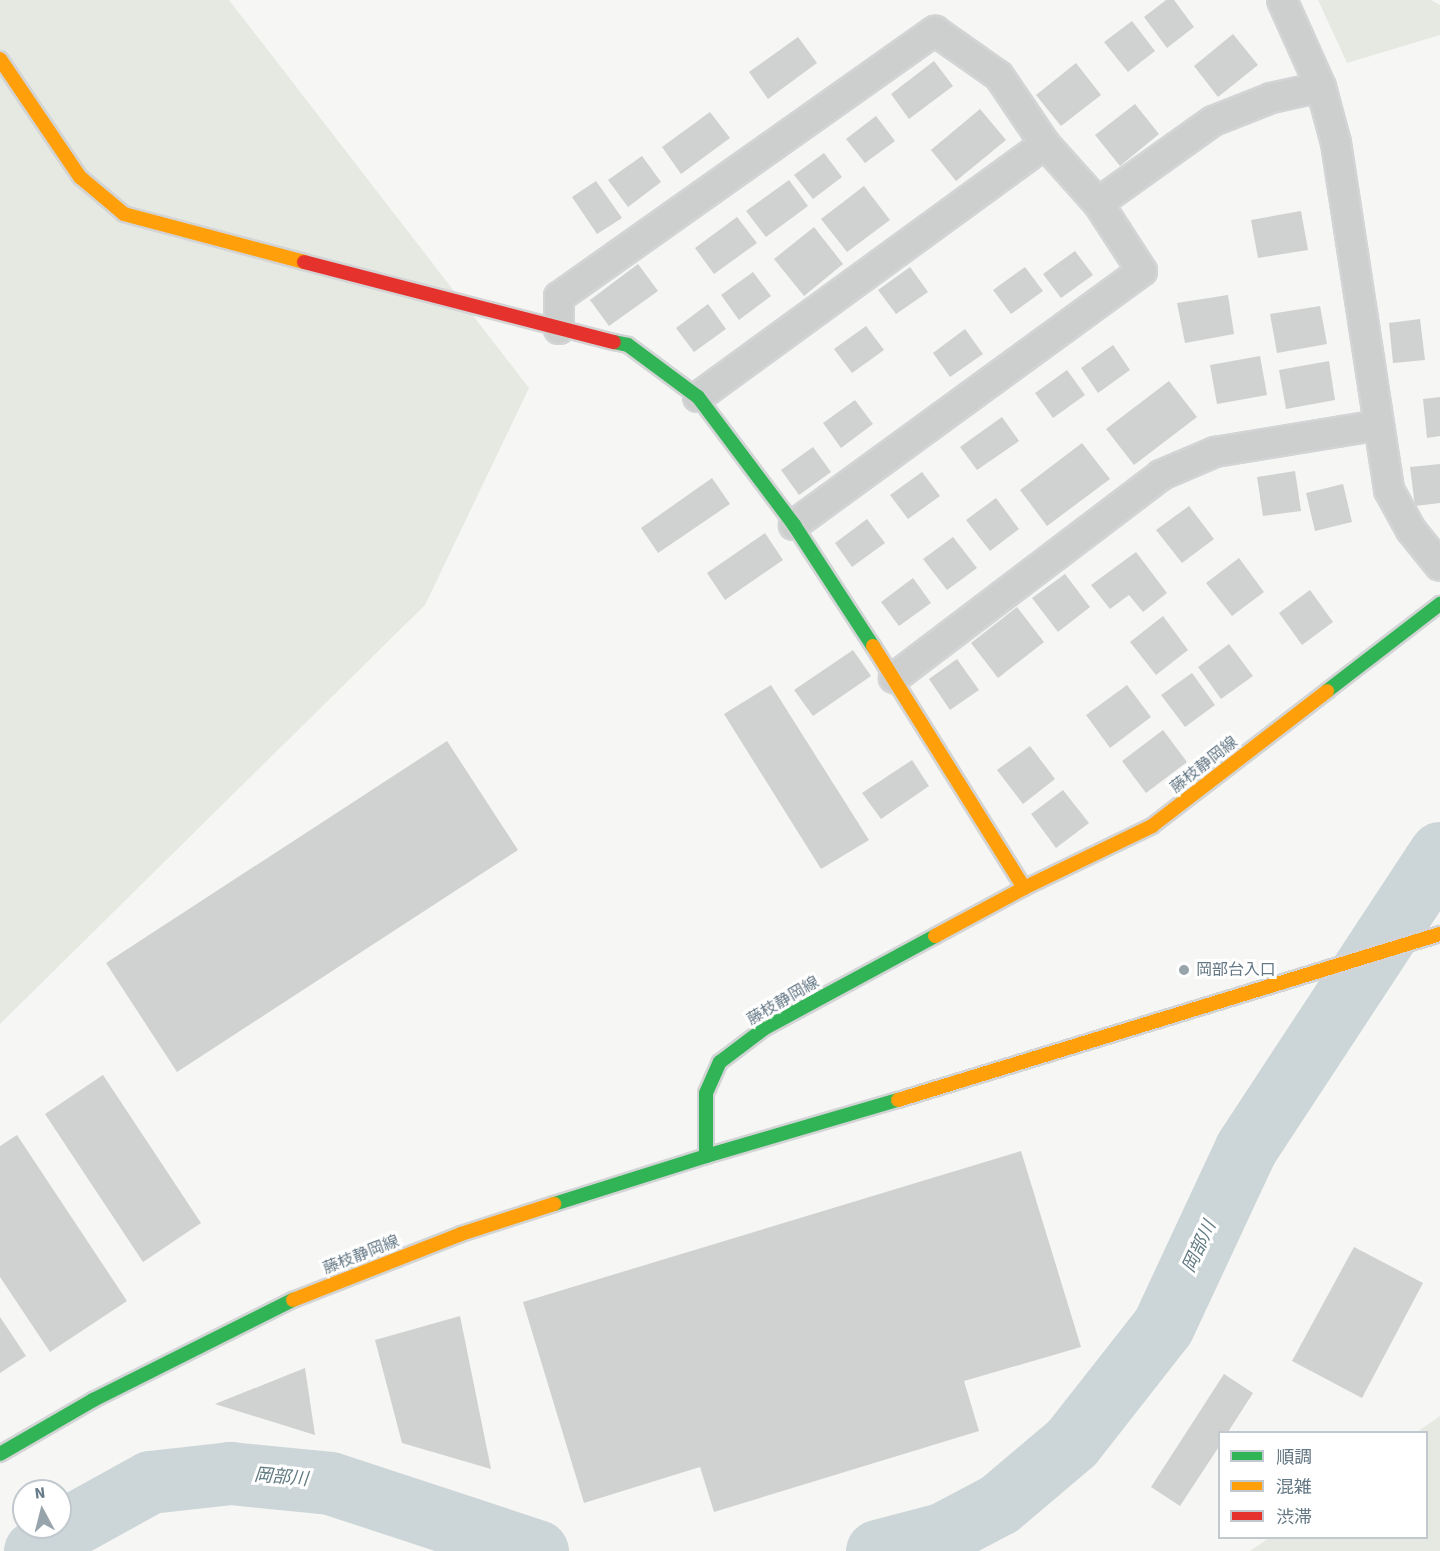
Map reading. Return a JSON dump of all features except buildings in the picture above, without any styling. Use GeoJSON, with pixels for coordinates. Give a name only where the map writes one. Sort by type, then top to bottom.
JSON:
{"type":"FeatureCollection","features":[{"type":"Feature","properties":{"kind":"street"},"geometry":{"type":"LineString","coordinates":[[1282,0],[1321,87],[1336,143],[1389,490],[1411,530],[1440,566]]}},
{"type":"Feature","properties":{"kind":"street"},"geometry":{"type":"LineString","coordinates":[[559,329],[559,297],[935,31],[999,76],[1045,144],[1098,202],[1142,271],[795,525]]}},
{"type":"Feature","properties":{"kind":"street"},"geometry":{"type":"LineString","coordinates":[[0,59],[80,177],[124,214],[559,329],[628,345],[698,397],[795,525],[894,678],[1024,888]]}},
{"type":"Feature","properties":{"kind":"street"},"geometry":{"type":"LineString","coordinates":[[1098,202],[1213,121],[1271,98],[1321,87]]}},
{"type":"Feature","properties":{"kind":"street"},"geometry":{"type":"LineString","coordinates":[[698,397],[1045,144]]}},
{"type":"Feature","properties":{"kind":"street"},"geometry":{"type":"LineString","coordinates":[[894,678],[1161,475],[1215,452],[1379,424]]}},
{"type":"Feature","properties":{"kind":"street","name":"藤枝静岡線"},"geometry":{"type":"LineString","coordinates":[[0,1454],[93,1400],[289,1301],[461,1234],[706,1156],[706,1093],[720,1062],[765,1028],[1024,888],[1152,826],[1440,604]]}},
{"type":"Feature","properties":{"kind":"street"},"geometry":{"type":"LineString","coordinates":[[706,1156],[795,1132],[1437,935]]}},
{"type":"Feature","properties":{"kind":"shaded area"},"geometry":{"type":"Polygon","coordinates":[[[0,0],[229,0],[529,388],[425,605],[0,1024],[0,0]]]}},
{"type":"Feature","properties":{"kind":"shaded area"},"geometry":{"type":"Polygon","coordinates":[[[1318,0],[1431,0],[1440,5],[1440,35],[1347,63],[1318,0]]]}},
{"type":"Feature","properties":{"kind":"shaded area"},"geometry":{"type":"Polygon","coordinates":[[[1440,1416],[1440,1551],[1250,1551],[1268,1539],[1428,1539],[1428,1431],[1418,1431],[1440,1416]]]}},
{"type":"Feature","properties":{"kind":"waterway","name":"岡部川"},"geometry":{"type":"LineString","coordinates":[[877,1551],[942,1534],[999,1504],[1072,1442],[1163,1326],[1246,1148],[1440,853]]}},
{"type":"Feature","properties":{"kind":"waterway","name":"岡部川"},"geometry":{"type":"LineString","coordinates":[[35,1551],[72,1525],[150,1482],[230,1473],[330,1483],[537,1551]]}},
{"type":"Feature","properties":{"kind":"traffic: fast"},"geometry":{"type":"LineString","coordinates":[[614,342],[628,345],[698,397],[794,525],[873,646]]}},
{"type":"Feature","properties":{"kind":"traffic: fast"},"geometry":{"type":"LineString","coordinates":[[1327,691],[1440,604]]}},
{"type":"Feature","properties":{"kind":"traffic: fast"},"geometry":{"type":"LineString","coordinates":[[706,1156],[706,1093],[720,1062],[765,1028],[935,936]]}},
{"type":"Feature","properties":{"kind":"traffic: fast"},"geometry":{"type":"LineString","coordinates":[[554,1204],[706,1156],[898,1100]]}},
{"type":"Feature","properties":{"kind":"traffic: fast"},"geometry":{"type":"LineString","coordinates":[[0,1454],[93,1400],[293,1300]]}},
{"type":"Feature","properties":{"kind":"traffic: slow"},"geometry":{"type":"LineString","coordinates":[[0,59],[80,177],[124,214],[304,262]]}},
{"type":"Feature","properties":{"kind":"traffic: slow"},"geometry":{"type":"LineString","coordinates":[[873,646],[1024,888]]}},
{"type":"Feature","properties":{"kind":"traffic: slow"},"geometry":{"type":"LineString","coordinates":[[935,936],[1024,888],[1152,826],[1327,691]]}},
{"type":"Feature","properties":{"kind":"traffic: slow"},"geometry":{"type":"LineString","coordinates":[[898,1100],[1440,934]]}},
{"type":"Feature","properties":{"kind":"traffic: slow"},"geometry":{"type":"LineString","coordinates":[[293,1300],[461,1234],[554,1204]]}},
{"type":"Feature","properties":{"kind":"traffic: jam"},"geometry":{"type":"LineString","coordinates":[[304,262],[614,342]]}},
{"type":"Feature","properties":{"kind":"place","name":"岡部台入口"},"geometry":{"type":"Point","coordinates":[1184,970]}}]}
